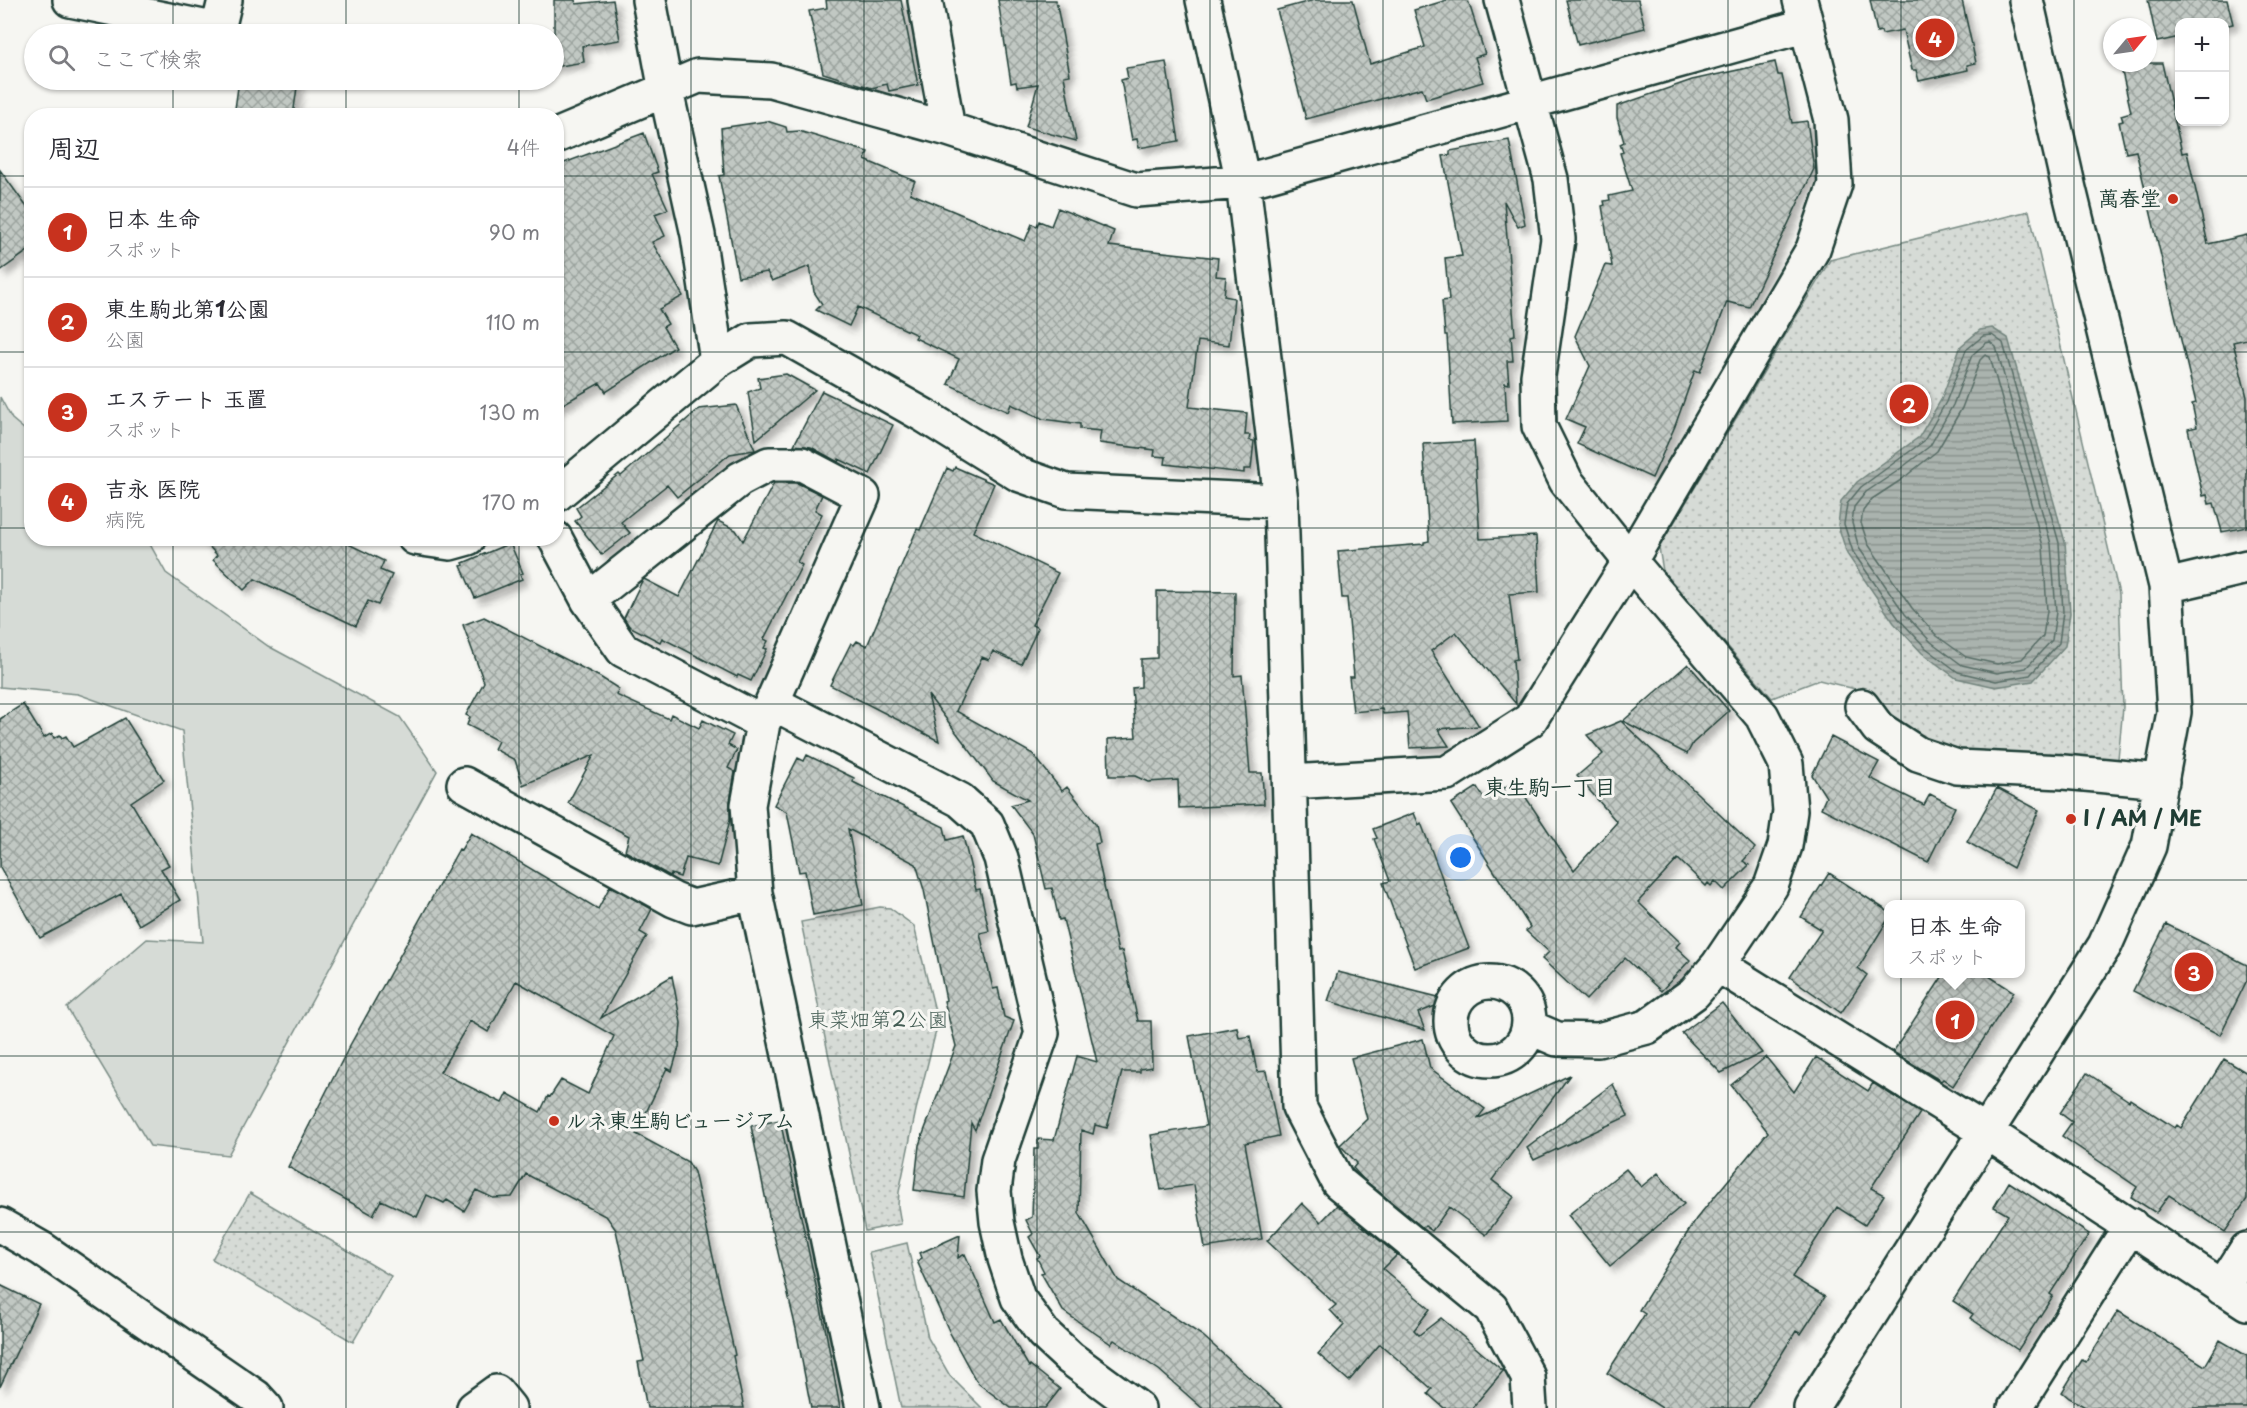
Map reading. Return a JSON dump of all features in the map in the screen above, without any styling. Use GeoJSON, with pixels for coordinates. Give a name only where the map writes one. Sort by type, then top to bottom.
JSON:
{"type":"FeatureCollection","features":[{"type":"Feature","properties":{"kind":"street"},"geometry":{"type":"LineString","coordinates":[[70,0],[220,21]]}},
{"type":"Feature","properties":{"kind":"street"},"geometry":{"type":"LineString","coordinates":[[649,0],[666,91],[698,235],[717,361]]}},
{"type":"Feature","properties":{"kind":"street"},"geometry":{"type":"LineString","coordinates":[[925,0],[948,129]]}},
{"type":"Feature","properties":{"kind":"street"},"geometry":{"type":"LineString","coordinates":[[1203,0],[1243,182],[1281,501],[1299,1107],[1338,1182],[1491,1308],[1528,1377],[1530,1408]]}},
{"type":"Feature","properties":{"kind":"street"},"geometry":{"type":"LineString","coordinates":[[1502,0],[1551,179],[1558,239],[1538,376],[1539,426],[1566,481],[1630,561],[1762,716],[1786,764],[1790,812],[1785,846],[1771,886],[1719,965],[1694,993],[1647,1027],[1598,1040],[1557,1039],[1528,1028]]}},
{"type":"Feature","properties":{"kind":"street"},"geometry":{"type":"LineString","coordinates":[[1811,1408],[2105,945],[2149,846],[2174,712],[2166,586],[2069,189],[2026,0]]}},
{"type":"Feature","properties":{"kind":"street"},"geometry":{"type":"LineString","coordinates":[[564,133],[698,76],[771,80],[948,129],[1136,190],[1243,182],[1530,102],[1803,12],[1831,120],[1835,184],[1813,249],[1630,561],[1530,720],[1447,773],[1290,782]]}},
{"type":"Feature","properties":{"kind":"street"},"geometry":{"type":"LineString","coordinates":[[564,488],[717,361],[751,340],[787,338],[925,416],[1018,474],[1066,491],[1281,501]]}},
{"type":"Feature","properties":{"kind":"street"},"geometry":{"type":"LineString","coordinates":[[588,600],[740,479],[769,464],[802,464],[863,496],[768,713],[748,805],[754,893],[863,1408]]}},
{"type":"Feature","properties":{"kind":"street"},"geometry":{"type":"LineString","coordinates":[[559,546],[588,600],[623,650],[960,800],[987,824],[1001,858],[1042,1033],[998,1160],[994,1191],[997,1222],[1005,1259],[1018,1298],[1043,1333],[1070,1358],[1138,1408]]}},
{"type":"Feature","properties":{"kind":"street"},"geometry":{"type":"LineString","coordinates":[[2166,586],[2247,567]]}},
{"type":"Feature","properties":{"kind":"street"},"geometry":{"type":"LineString","coordinates":[[1862,706],[1878,728],[1918,754],[1957,767],[2063,772],[2162,781]]}},
{"type":"Feature","properties":{"kind":"street"},"geometry":{"type":"LineString","coordinates":[[464,784],[674,900],[692,907],[754,893]]}},
{"type":"Feature","properties":{"kind":"street"},"geometry":{"type":"LineString","coordinates":[[1719,965],[1985,1131],[2131,1225],[2235,1296],[2247,1249]]}},
{"type":"Feature","properties":{"kind":"street"},"geometry":{"type":"LineString","coordinates":[[0,1224],[42,1249],[246,1390],[266,1408]]}},
{"type":"Feature","properties":{"kind":"street"},"geometry":{"type":"LineString","coordinates":[[2015,1408],[2131,1225]]}},
{"type":"Feature","properties":{"kind":"street"},"geometry":{"type":"LineString","coordinates":[[474,1408],[496,1392],[508,1408]]}},
{"type":"Feature","properties":{"kind":"green space"},"geometry":{"type":"Polygon","coordinates":[[[2029,211],[2119,594],[2123,707],[2118,759],[1965,751],[1925,739],[1900,723],[1876,699],[1855,689],[1819,680],[1772,698],[1663,571],[1659,548],[1830,260],[2029,211]]]}},
{"type":"Feature","properties":{"kind":"green space"},"geometry":{"type":"Polygon","coordinates":[[[0,397],[12,419],[24,429],[24,546],[151,546],[166,573],[268,646],[400,717],[437,771],[228,1155],[150,1146],[67,1008],[147,939],[203,942],[182,731],[78,694],[0,687],[0,397]]]}},
{"type":"Feature","properties":{"kind":"green space","name":"東菜畑第2公園"},"geometry":{"type":"Polygon","coordinates":[[[880,907],[890,908],[914,926],[938,1023],[916,1110],[899,1192],[898,1206],[901,1224],[865,1231],[801,922],[880,907]]]}},
{"type":"Feature","properties":{"kind":"green space"},"geometry":{"type":"Polygon","coordinates":[[[250,1193],[391,1276],[353,1342],[212,1259],[250,1193]]]}},
{"type":"Feature","properties":{"kind":"green space"},"geometry":{"type":"Polygon","coordinates":[[[907,1243],[928,1338],[950,1376],[982,1408],[901,1408],[869,1252],[907,1243]]]}},
{"type":"Feature","properties":{"kind":"water"},"geometry":{"type":"Polygon","coordinates":[[[1992,328],[2008,338],[2065,542],[2070,613],[2065,646],[2033,681],[1996,687],[1956,678],[1922,653],[1894,623],[1847,554],[1838,525],[1841,501],[1857,482],[1919,437],[1941,400],[1961,346],[1980,330],[1992,328]]]}},
{"type":"Feature","properties":{"kind":"building"},"geometry":{"type":"Polygon","coordinates":[[[554,0],[575,0],[576,4],[613,0],[620,40],[582,46],[584,62],[564,65],[564,24],[554,24],[554,0]]]}},
{"type":"Feature","properties":{"kind":"building"},"geometry":{"type":"Polygon","coordinates":[[[826,0],[901,0],[918,85],[889,91],[887,84],[872,88],[823,73],[809,11],[827,8],[826,0]]]}},
{"type":"Feature","properties":{"kind":"building"},"geometry":{"type":"Polygon","coordinates":[[[998,0],[1056,0],[1070,75],[1064,76],[1076,141],[1026,127],[1038,84],[1017,87],[1016,82],[1011,83],[998,0]]]}},
{"type":"Feature","properties":{"kind":"building"},"geometry":{"type":"Polygon","coordinates":[[[1314,0],[1353,0],[1370,64],[1425,47],[1414,10],[1447,0],[1468,0],[1485,54],[1475,57],[1483,82],[1426,99],[1422,88],[1306,119],[1277,10],[1314,0]]]}},
{"type":"Feature","properties":{"kind":"building"},"geometry":{"type":"Polygon","coordinates":[[[1566,0],[1638,0],[1645,28],[1578,45],[1566,0]]]}},
{"type":"Feature","properties":{"kind":"building"},"geometry":{"type":"Polygon","coordinates":[[[1870,0],[1962,0],[1976,63],[1967,65],[1968,70],[1919,81],[1916,70],[1912,70],[1903,30],[1882,34],[1881,31],[1877,32],[1870,0]]]}},
{"type":"Feature","properties":{"kind":"building"},"geometry":{"type":"Polygon","coordinates":[[[2148,0],[2227,0],[2233,24],[2229,25],[2229,18],[2175,18],[2175,38],[2157,42],[2157,18],[2152,18],[2148,0]]]}},
{"type":"Feature","properties":{"kind":"building"},"geometry":{"type":"Polygon","coordinates":[[[1166,62],[1179,141],[1139,148],[1137,139],[1132,140],[1121,80],[1128,78],[1126,68],[1166,62]]]}},
{"type":"Feature","properties":{"kind":"building"},"geometry":{"type":"Polygon","coordinates":[[[1775,62],[1778,75],[1782,75],[1792,123],[1807,121],[1814,169],[1749,307],[1727,302],[1700,372],[1695,370],[1675,426],[1652,478],[1577,444],[1585,427],[1566,419],[1590,366],[1575,336],[1605,265],[1612,266],[1602,206],[1605,205],[1604,201],[1610,200],[1609,196],[1632,191],[1620,153],[1623,152],[1620,144],[1624,142],[1617,118],[1617,106],[1692,80],[1775,62]]]}},
{"type":"Feature","properties":{"kind":"building"},"geometry":{"type":"Polygon","coordinates":[[[2157,63],[2162,63],[2175,126],[2182,153],[2187,152],[2208,244],[2247,235],[2247,339],[2233,342],[2247,397],[2247,527],[2222,532],[2214,503],[2209,504],[2207,495],[2203,496],[2188,429],[2197,427],[2192,404],[2196,403],[2136,151],[2126,153],[2119,122],[2123,121],[2121,115],[2131,112],[2122,72],[2157,72],[2157,63]]]}},
{"type":"Feature","properties":{"kind":"building"},"geometry":{"type":"Polygon","coordinates":[[[238,90],[297,90],[294,108],[235,108],[238,90]]]}},
{"type":"Feature","properties":{"kind":"building"},"geometry":{"type":"Polygon","coordinates":[[[767,121],[786,127],[787,132],[799,131],[868,152],[865,160],[915,181],[910,193],[1025,241],[1032,224],[1037,226],[1039,221],[1051,226],[1058,208],[1114,231],[1109,246],[1218,258],[1216,276],[1226,277],[1224,296],[1234,298],[1229,345],[1198,341],[1189,407],[1247,413],[1245,435],[1250,435],[1249,440],[1254,441],[1251,469],[1244,469],[1244,473],[1165,464],[1166,457],[1154,456],[1155,450],[1099,443],[1101,431],[1080,429],[1080,424],[1043,419],[1011,404],[1008,412],[948,384],[959,359],[915,338],[917,335],[858,307],[849,326],[816,310],[822,304],[814,292],[810,266],[772,281],[767,272],[738,277],[719,176],[724,175],[721,128],[767,121]]]}},
{"type":"Feature","properties":{"kind":"building"},"geometry":{"type":"Polygon","coordinates":[[[644,133],[658,172],[652,174],[668,209],[655,214],[665,236],[652,242],[683,296],[659,309],[668,324],[663,327],[675,347],[606,392],[600,383],[564,403],[564,163],[644,133]]]}},
{"type":"Feature","properties":{"kind":"building"},"geometry":{"type":"Polygon","coordinates":[[[1509,140],[1525,224],[1518,227],[1504,201],[1515,335],[1511,336],[1513,361],[1507,361],[1509,384],[1505,383],[1507,421],[1452,424],[1447,335],[1445,335],[1442,301],[1449,300],[1445,258],[1462,256],[1443,156],[1450,155],[1450,151],[1509,140]]]}},
{"type":"Feature","properties":{"kind":"building"},"geometry":{"type":"Polygon","coordinates":[[[0,170],[24,203],[24,254],[0,271],[0,170]]]}},
{"type":"Feature","properties":{"kind":"building"},"geometry":{"type":"Polygon","coordinates":[[[786,374],[815,390],[756,440],[748,392],[760,388],[758,378],[786,374]]]}},
{"type":"Feature","properties":{"kind":"building"},"geometry":{"type":"Polygon","coordinates":[[[822,391],[893,425],[870,474],[839,459],[838,462],[811,447],[794,445],[822,391]]]}},
{"type":"Feature","properties":{"kind":"building"},"geometry":{"type":"Polygon","coordinates":[[[736,405],[755,450],[730,454],[677,497],[667,485],[621,522],[630,533],[602,555],[575,521],[581,516],[576,508],[619,474],[621,476],[699,409],[736,405]]]}},
{"type":"Feature","properties":{"kind":"building"},"geometry":{"type":"Polygon","coordinates":[[[1474,441],[1480,539],[1536,536],[1539,592],[1509,594],[1517,659],[1513,660],[1516,704],[1456,632],[1431,651],[1479,726],[1438,729],[1449,746],[1410,748],[1407,712],[1383,714],[1382,709],[1353,712],[1349,677],[1354,677],[1347,598],[1342,598],[1338,551],[1424,544],[1429,541],[1423,444],[1474,441]]]}},
{"type":"Feature","properties":{"kind":"building"},"geometry":{"type":"Polygon","coordinates":[[[955,467],[994,484],[973,532],[1058,573],[1032,625],[1038,628],[1021,664],[993,651],[989,660],[982,657],[956,711],[1033,754],[1062,791],[1067,787],[1096,824],[1100,843],[1095,844],[1118,952],[1122,951],[1138,1021],[1151,1021],[1152,1067],[1140,1069],[1140,1072],[1122,1072],[1107,1128],[1095,1125],[1093,1134],[1081,1130],[1079,1213],[1118,1280],[1203,1336],[1283,1408],[1202,1408],[1159,1370],[1114,1340],[1111,1344],[1063,1311],[1041,1273],[1044,1272],[1037,1258],[1040,1256],[1029,1237],[1033,1234],[1026,1220],[1032,1217],[1034,1149],[1038,1149],[1038,1139],[1054,1140],[1077,1056],[1097,1062],[1063,919],[1059,920],[1052,888],[1046,889],[1033,834],[1011,805],[1028,800],[993,781],[928,695],[939,741],[830,685],[851,643],[854,645],[857,641],[867,646],[917,529],[920,530],[947,468],[953,471],[955,467]]]}},
{"type":"Feature","properties":{"kind":"building"},"geometry":{"type":"Polygon","coordinates":[[[774,483],[797,483],[822,495],[815,510],[822,514],[797,562],[802,565],[764,639],[768,641],[764,648],[767,649],[751,681],[738,675],[737,677],[662,638],[660,642],[629,626],[624,618],[644,579],[679,597],[718,521],[736,530],[743,541],[774,483]]]}},
{"type":"Feature","properties":{"kind":"building"},"geometry":{"type":"Polygon","coordinates":[[[209,546],[353,546],[384,561],[380,570],[392,575],[378,605],[368,601],[356,626],[255,579],[244,590],[213,560],[217,555],[209,546]]]}},
{"type":"Feature","properties":{"kind":"building"},"geometry":{"type":"Polygon","coordinates":[[[503,546],[511,546],[523,573],[520,574],[522,579],[475,598],[461,566],[464,565],[463,563],[503,546]]]}},
{"type":"Feature","properties":{"kind":"building"},"geometry":{"type":"Polygon","coordinates":[[[1157,591],[1235,592],[1234,676],[1242,675],[1250,773],[1262,773],[1264,804],[1179,808],[1178,780],[1148,782],[1135,776],[1109,776],[1108,739],[1136,737],[1132,688],[1141,687],[1141,659],[1157,658],[1157,591]]]}},
{"type":"Feature","properties":{"kind":"building"},"geometry":{"type":"Polygon","coordinates":[[[484,617],[600,677],[619,689],[616,695],[669,719],[671,714],[699,728],[703,720],[733,735],[728,745],[737,750],[728,768],[735,772],[730,802],[730,820],[718,866],[686,858],[680,877],[671,874],[670,876],[625,851],[629,836],[568,803],[594,755],[523,785],[515,760],[494,749],[498,741],[467,725],[470,717],[466,715],[484,682],[463,625],[484,617]]]}},
{"type":"Feature","properties":{"kind":"building"},"geometry":{"type":"Polygon","coordinates":[[[1688,664],[1729,711],[1693,743],[1687,754],[1623,721],[1688,664]]]}},
{"type":"Feature","properties":{"kind":"building"},"geometry":{"type":"Polygon","coordinates":[[[23,704],[44,738],[52,733],[54,738],[60,735],[62,738],[66,736],[73,747],[125,718],[164,780],[131,802],[169,865],[161,869],[180,900],[139,925],[121,894],[40,938],[0,867],[0,719],[23,704]]]}},
{"type":"Feature","properties":{"kind":"building"},"geometry":{"type":"Polygon","coordinates":[[[1621,721],[1755,848],[1743,861],[1749,865],[1724,890],[1715,881],[1711,886],[1708,883],[1706,886],[1678,859],[1638,902],[1680,942],[1676,947],[1690,960],[1661,991],[1625,958],[1586,1000],[1542,959],[1549,952],[1526,931],[1530,927],[1451,804],[1477,787],[1485,800],[1515,781],[1574,870],[1617,822],[1577,776],[1603,754],[1587,735],[1621,721]]]}},
{"type":"Feature","properties":{"kind":"building"},"geometry":{"type":"Polygon","coordinates":[[[1831,737],[1879,762],[1870,778],[1924,805],[1930,794],[1955,807],[1928,862],[1821,808],[1826,797],[1812,775],[1831,737]]]}},
{"type":"Feature","properties":{"kind":"building"},"geometry":{"type":"Polygon","coordinates":[[[807,755],[854,778],[853,782],[944,827],[947,840],[963,836],[976,890],[980,889],[989,931],[980,933],[993,989],[998,988],[1004,1017],[1014,1021],[975,1130],[971,1123],[964,1197],[914,1190],[919,1145],[956,1046],[944,1001],[946,1000],[924,890],[916,864],[848,829],[863,905],[813,915],[805,871],[799,872],[787,812],[774,805],[798,758],[804,761],[807,755]]]}},
{"type":"Feature","properties":{"kind":"building"},"geometry":{"type":"Polygon","coordinates":[[[1997,788],[2039,810],[2013,868],[1967,842],[1997,788]]]}},
{"type":"Feature","properties":{"kind":"building"},"geometry":{"type":"Polygon","coordinates":[[[1414,813],[1419,825],[1421,823],[1469,948],[1415,968],[1383,883],[1390,881],[1374,839],[1377,838],[1373,829],[1414,813]]]}},
{"type":"Feature","properties":{"kind":"building","name":"ルネ東生駒ビュージアム"},"geometry":{"type":"Polygon","coordinates":[[[471,833],[598,909],[610,886],[652,909],[640,932],[647,936],[601,1018],[672,976],[681,1023],[679,1047],[672,1071],[667,1068],[636,1134],[688,1162],[694,1172],[735,1355],[733,1356],[744,1408],[647,1408],[638,1362],[644,1361],[616,1230],[607,1217],[526,1174],[512,1197],[493,1198],[476,1190],[464,1211],[447,1200],[444,1203],[427,1195],[417,1217],[381,1200],[373,1215],[288,1167],[349,1047],[459,849],[461,850],[471,833]],[[516,981],[488,1032],[470,1021],[440,1072],[502,1103],[507,1093],[540,1112],[548,1096],[550,1097],[561,1080],[588,1094],[614,1036],[516,981]]]}},
{"type":"Feature","properties":{"kind":"building"},"geometry":{"type":"Polygon","coordinates":[[[1829,873],[1884,909],[1884,926],[1858,968],[1867,975],[1841,1013],[1790,977],[1822,930],[1801,917],[1829,873]]]}},
{"type":"Feature","properties":{"kind":"building"},"geometry":{"type":"Polygon","coordinates":[[[2166,924],[2247,965],[2247,980],[2220,1035],[2133,991],[2166,924]]]}},
{"type":"Feature","properties":{"kind":"building"},"geometry":{"type":"Polygon","coordinates":[[[1338,972],[1450,1000],[1418,1013],[1425,1030],[1328,1001],[1338,972]]]}},
{"type":"Feature","properties":{"kind":"building"},"geometry":{"type":"Polygon","coordinates":[[[1941,978],[1992,978],[2014,992],[1953,1086],[1893,1052],[1941,978]]]}},
{"type":"Feature","properties":{"kind":"building"},"geometry":{"type":"Polygon","coordinates":[[[1722,1003],[1762,1053],[1721,1073],[1682,1033],[1722,1003]]]}},
{"type":"Feature","properties":{"kind":"building"},"geometry":{"type":"Polygon","coordinates":[[[1237,1027],[1239,1038],[1250,1036],[1257,1072],[1266,1071],[1279,1136],[1245,1143],[1262,1239],[1205,1248],[1194,1185],[1161,1190],[1151,1135],[1206,1126],[1189,1036],[1237,1027]]]}},
{"type":"Feature","properties":{"kind":"building"},"geometry":{"type":"Polygon","coordinates":[[[1423,1039],[1430,1068],[1485,1109],[1477,1119],[1570,1075],[1492,1180],[1514,1197],[1486,1235],[1449,1207],[1432,1231],[1425,1226],[1423,1228],[1363,1179],[1353,1168],[1357,1163],[1340,1145],[1367,1119],[1351,1058],[1423,1039]]]}},
{"type":"Feature","properties":{"kind":"building"},"geometry":{"type":"Polygon","coordinates":[[[1766,1057],[1794,1092],[1816,1057],[1868,1091],[1873,1083],[1920,1113],[1871,1188],[1884,1195],[1865,1225],[1837,1207],[1792,1277],[1825,1297],[1801,1334],[1796,1331],[1748,1408],[1662,1408],[1607,1373],[1645,1314],[1639,1310],[1696,1219],[1768,1132],[1731,1085],[1766,1057]]]}},
{"type":"Feature","properties":{"kind":"building"},"geometry":{"type":"Polygon","coordinates":[[[2224,1059],[2247,1073],[2247,1199],[2225,1232],[2169,1195],[2156,1213],[2131,1197],[2137,1187],[2062,1136],[2072,1122],[2060,1113],[2087,1073],[2175,1128],[2177,1125],[2181,1128],[2224,1059]]]}},
{"type":"Feature","properties":{"kind":"building"},"geometry":{"type":"Polygon","coordinates":[[[1613,1084],[1628,1116],[1534,1160],[1527,1148],[1613,1084]]]}},
{"type":"Feature","properties":{"kind":"building"},"geometry":{"type":"Polygon","coordinates":[[[780,1120],[825,1327],[840,1408],[811,1408],[796,1329],[772,1231],[751,1126],[780,1120]]]}},
{"type":"Feature","properties":{"kind":"building"},"geometry":{"type":"Polygon","coordinates":[[[1626,1169],[1641,1187],[1658,1173],[1684,1204],[1610,1266],[1568,1215],[1626,1169]]]}},
{"type":"Feature","properties":{"kind":"building"},"geometry":{"type":"Polygon","coordinates":[[[2009,1182],[2089,1234],[2050,1294],[2053,1296],[2018,1350],[1970,1318],[1973,1314],[1953,1301],[2008,1215],[1994,1207],[2009,1182]]]}},
{"type":"Feature","properties":{"kind":"building"},"geometry":{"type":"Polygon","coordinates":[[[1302,1203],[1321,1222],[1337,1205],[1397,1255],[1383,1269],[1430,1309],[1414,1330],[1419,1335],[1441,1318],[1503,1371],[1472,1408],[1444,1408],[1428,1394],[1432,1389],[1380,1344],[1349,1381],[1318,1354],[1344,1325],[1330,1310],[1336,1305],[1267,1241],[1302,1203]]]}},
{"type":"Feature","properties":{"kind":"building"},"geometry":{"type":"Polygon","coordinates":[[[960,1235],[958,1258],[965,1254],[995,1322],[1001,1319],[1029,1367],[1030,1365],[1060,1389],[1045,1408],[1011,1408],[979,1384],[950,1333],[917,1261],[922,1258],[920,1253],[960,1235]]]}},
{"type":"Feature","properties":{"kind":"building"},"geometry":{"type":"Polygon","coordinates":[[[0,1285],[39,1304],[0,1387],[0,1285]]]}},
{"type":"Feature","properties":{"kind":"building"},"geometry":{"type":"Polygon","coordinates":[[[2118,1311],[2205,1366],[2220,1340],[2247,1356],[2247,1408],[2087,1408],[2069,1398],[2062,1392],[2082,1360],[2086,1362],[2118,1311]]]}},
{"type":"Feature","properties":{"kind":"place","name":"吉永 医院"},"geometry":{"type":"Point","coordinates":[1935,38]}},
{"type":"Feature","properties":{"kind":"place","name":"萬春堂"},"geometry":{"type":"Point","coordinates":[2173,199]}},
{"type":"Feature","properties":{"kind":"place","name":"東生駒北第1公園"},"geometry":{"type":"Point","coordinates":[1909,404]}},
{"type":"Feature","properties":{"kind":"place","name":"I / AM / ME"},"geometry":{"type":"Point","coordinates":[2071,819]}},
{"type":"Feature","properties":{"kind":"place","name":"エステート 玉置"},"geometry":{"type":"Point","coordinates":[2194,972]}},
{"type":"Feature","properties":{"kind":"place","name":"日本 生命"},"geometry":{"type":"Point","coordinates":[1955,1020]}},
{"type":"Feature","properties":{"kind":"place","name":"ルネ東生駒ビュージアム"},"geometry":{"type":"Point","coordinates":[554,1121]}},
{"type":"Feature","properties":{"kind":"district","name":"東生駒一丁目"},"geometry":{"type":"Point","coordinates":[1550,787]}}]}
